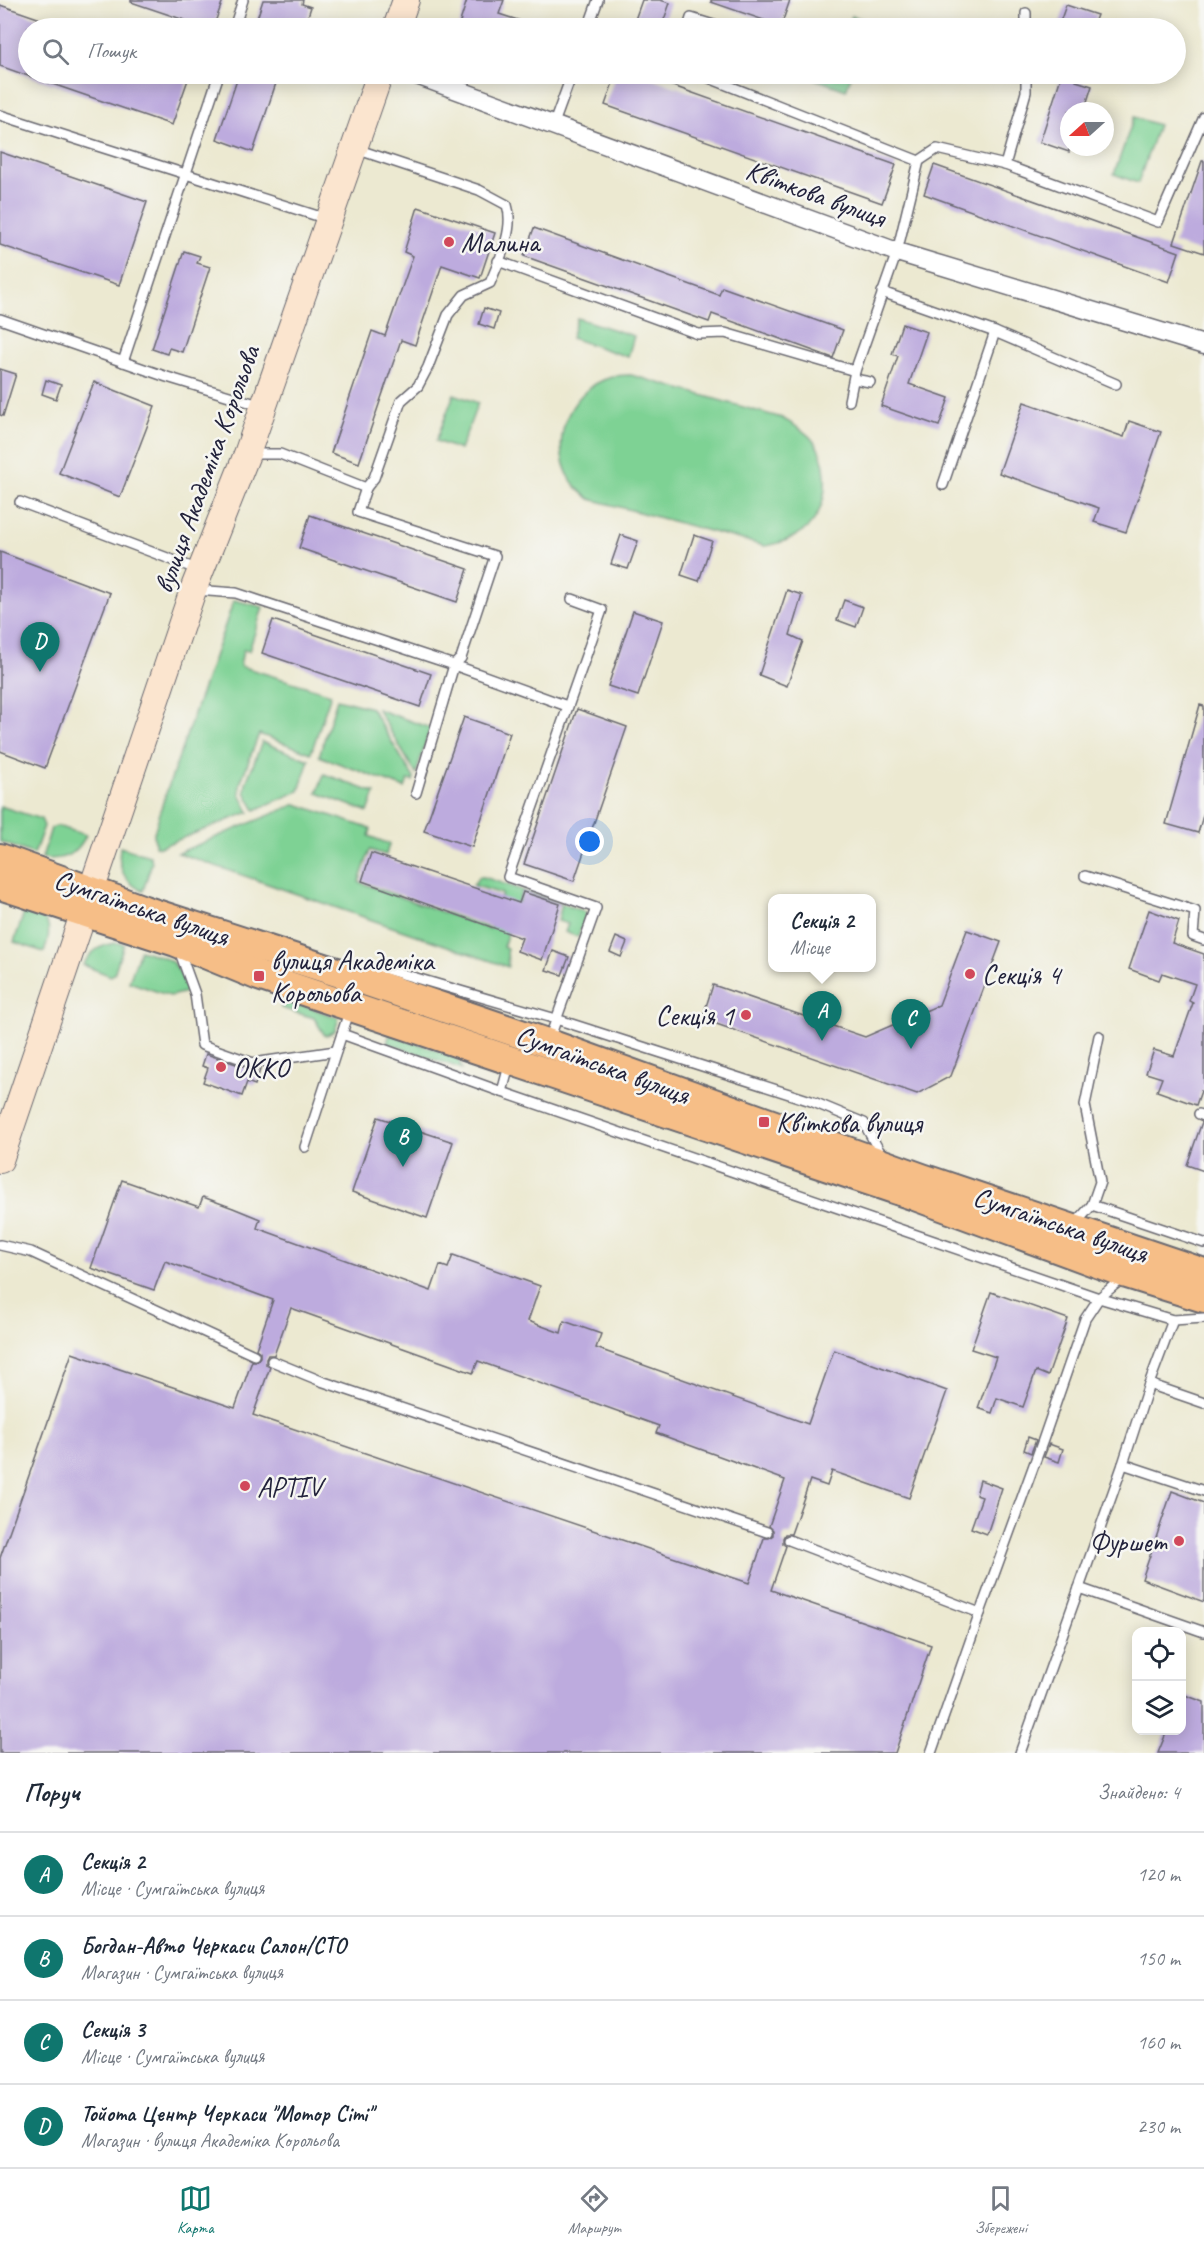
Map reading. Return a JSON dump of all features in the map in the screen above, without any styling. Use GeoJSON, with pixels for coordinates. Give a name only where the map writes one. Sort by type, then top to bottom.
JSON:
{"type":"FeatureCollection","features":[{"type":"Feature","properties":{"kind":"main road","name":"Сумгаїтська вулиця"},"geometry":{"type":"LineString","coordinates":[[0,858],[88,902],[259,976],[511,1060],[977,1207],[1071,1227],[1204,1273]]}},
{"type":"Feature","properties":{"kind":"main road","name":"Сумгаїтська вулиця"},"geometry":{"type":"LineString","coordinates":[[0,885],[88,902],[368,982],[552,1031],[887,1166],[1127,1275],[1204,1298]]}},
{"type":"Feature","properties":{"kind":"street"},"geometry":{"type":"LineString","coordinates":[[400,18],[406,0]]}},
{"type":"Feature","properties":{"kind":"street","name":"вулиця Академіка Корольова"},"geometry":{"type":"LineString","coordinates":[[0,1160],[198,580],[264,407],[376,84]]}},
{"type":"Feature","properties":{"kind":"street","name":"Квіткова вулиця"},"geometry":{"type":"LineString","coordinates":[[441,84],[897,252],[1204,345]]}},
{"type":"Feature","properties":{"kind":"lane"},"geometry":{"type":"LineString","coordinates":[[237,18],[243,0]]}},
{"type":"Feature","properties":{"kind":"lane"},"geometry":{"type":"LineString","coordinates":[[592,18],[598,0]]}},
{"type":"Feature","properties":{"kind":"lane"},"geometry":{"type":"LineString","coordinates":[[1026,13],[1026,18]]}},
{"type":"Feature","properties":{"kind":"lane"},"geometry":{"type":"LineString","coordinates":[[123,362],[216,84]]}},
{"type":"Feature","properties":{"kind":"lane"},"geometry":{"type":"LineString","coordinates":[[553,126],[568,84]]}},
{"type":"Feature","properties":{"kind":"lane"},"geometry":{"type":"LineString","coordinates":[[724,84],[918,161]]}},
{"type":"Feature","properties":{"kind":"lane"},"geometry":{"type":"LineString","coordinates":[[1005,165],[1026,92],[1026,84]]}},
{"type":"Feature","properties":{"kind":"lane"},"geometry":{"type":"LineString","coordinates":[[0,115],[330,219]]}},
{"type":"Feature","properties":{"kind":"lane"},"geometry":{"type":"LineString","coordinates":[[849,401],[854,375],[897,252],[918,161],[937,149],[1005,165],[1158,222],[1204,117]]}},
{"type":"Feature","properties":{"kind":"lane"},"geometry":{"type":"LineString","coordinates":[[354,148],[478,190],[507,205],[510,222],[490,283],[464,296],[448,315],[428,367],[417,386],[401,401],[374,478],[366,488],[358,512],[495,556],[461,658],[454,665],[416,793]]}},
{"type":"Feature","properties":{"kind":"lane"},"geometry":{"type":"LineString","coordinates":[[498,261],[698,334],[725,333],[870,382]]}},
{"type":"Feature","properties":{"kind":"lane"},"geometry":{"type":"LineString","coordinates":[[882,292],[995,332],[1116,384]]}},
{"type":"Feature","properties":{"kind":"lane"},"geometry":{"type":"LineString","coordinates":[[0,320],[264,407]]}},
{"type":"Feature","properties":{"kind":"lane"},"geometry":{"type":"LineString","coordinates":[[943,485],[995,332]]}},
{"type":"Feature","properties":{"kind":"lane"},"geometry":{"type":"LineString","coordinates":[[247,454],[280,454],[366,488]]}},
{"type":"Feature","properties":{"kind":"lane"},"geometry":{"type":"LineString","coordinates":[[20,502],[198,580],[454,665],[567,706]]}},
{"type":"Feature","properties":{"kind":"lane"},"geometry":{"type":"LineString","coordinates":[[552,1031],[596,908],[508,877],[602,610],[572,599]]}},
{"type":"Feature","properties":{"kind":"lane"},"geometry":{"type":"LineString","coordinates":[[1085,876],[1195,911],[1193,936],[1204,940]]}},
{"type":"Feature","properties":{"kind":"lane"},"geometry":{"type":"LineString","coordinates":[[176,942],[195,994],[202,1045],[253,1063],[336,1051]]}},
{"type":"Feature","properties":{"kind":"lane"},"geometry":{"type":"LineString","coordinates":[[306,1147],[351,1006]]}},
{"type":"Feature","properties":{"kind":"lane"},"geometry":{"type":"LineString","coordinates":[[342,1034],[502,1092],[1099,1298],[1173,1320],[1204,1318]]}},
{"type":"Feature","properties":{"kind":"lane"},"geometry":{"type":"LineString","coordinates":[[1071,1227],[1092,1205],[1100,1182],[1085,1106],[1099,1036]]}},
{"type":"Feature","properties":{"kind":"lane"},"geometry":{"type":"LineString","coordinates":[[502,1092],[511,1060]]}},
{"type":"Feature","properties":{"kind":"lane"},"geometry":{"type":"LineString","coordinates":[[1092,1205],[1204,1243]]}},
{"type":"Feature","properties":{"kind":"lane"},"geometry":{"type":"LineString","coordinates":[[0,1245],[31,1252],[254,1355]]}},
{"type":"Feature","properties":{"kind":"lane"},"geometry":{"type":"LineString","coordinates":[[930,1753],[1085,1319],[1099,1298],[1127,1275]]}},
{"type":"Feature","properties":{"kind":"lane"},"geometry":{"type":"LineString","coordinates":[[1020,1753],[1173,1320]]}},
{"type":"Feature","properties":{"kind":"lane"},"geometry":{"type":"LineString","coordinates":[[272,1361],[321,1381],[767,1532]]}},
{"type":"Feature","properties":{"kind":"lane"},"geometry":{"type":"LineString","coordinates":[[1149,1384],[1204,1403]]}},
{"type":"Feature","properties":{"kind":"lane"},"geometry":{"type":"LineString","coordinates":[[1123,1464],[1204,1491]]}},
{"type":"Feature","properties":{"kind":"lane"},"geometry":{"type":"LineString","coordinates":[[789,1540],[980,1613]]}},
{"type":"Feature","properties":{"kind":"lane"},"geometry":{"type":"LineString","coordinates":[[1079,1588],[1204,1632]]}},
{"type":"Feature","properties":{"kind":"green space"},"geometry":{"type":"Polygon","coordinates":[[[829,84],[848,84],[846,90],[829,84]]]}},
{"type":"Feature","properties":{"kind":"green space"},"geometry":{"type":"Polygon","coordinates":[[[1134,117],[1158,125],[1138,183],[1114,174],[1134,117]]]}},
{"type":"Feature","properties":{"kind":"green space"},"geometry":{"type":"Polygon","coordinates":[[[577,318],[634,336],[628,357],[571,338],[577,318]]]}},
{"type":"Feature","properties":{"kind":"green space"},"geometry":{"type":"Polygon","coordinates":[[[631,375],[782,418],[807,434],[820,454],[825,475],[824,497],[812,523],[794,537],[765,546],[590,499],[581,492],[567,472],[562,456],[565,423],[572,407],[596,384],[614,376],[631,375]]]}},
{"type":"Feature","properties":{"kind":"green space"},"geometry":{"type":"Polygon","coordinates":[[[454,394],[478,403],[460,450],[436,441],[454,394]]]}},
{"type":"Feature","properties":{"kind":"green space"},"geometry":{"type":"Polygon","coordinates":[[[234,600],[263,607],[249,651],[243,650],[240,666],[331,694],[311,753],[259,734],[240,784],[240,794],[249,812],[160,847],[155,846],[154,833],[163,802],[234,600]]]}},
{"type":"Feature","properties":{"kind":"green space"},"geometry":{"type":"Polygon","coordinates":[[[337,699],[371,708],[414,778],[413,781],[408,780],[405,788],[319,756],[337,699]]]}},
{"type":"Feature","properties":{"kind":"green space"},"geometry":{"type":"Polygon","coordinates":[[[377,709],[430,728],[416,774],[377,709]]]}},
{"type":"Feature","properties":{"kind":"green space"},"geometry":{"type":"Polygon","coordinates":[[[262,742],[309,760],[299,791],[255,810],[245,792],[246,783],[262,742]]]}},
{"type":"Feature","properties":{"kind":"green space"},"geometry":{"type":"Polygon","coordinates":[[[324,774],[375,793],[368,812],[317,793],[324,774]]]}},
{"type":"Feature","properties":{"kind":"green space"},"geometry":{"type":"Polygon","coordinates":[[[296,804],[371,829],[369,836],[389,844],[386,855],[370,850],[359,882],[490,929],[502,894],[473,885],[479,877],[484,877],[583,911],[586,915],[578,937],[565,932],[568,924],[558,921],[562,904],[522,891],[503,947],[507,949],[508,967],[178,853],[296,804]]]}},
{"type":"Feature","properties":{"kind":"green space"},"geometry":{"type":"Polygon","coordinates":[[[0,806],[41,819],[44,826],[34,854],[0,842],[0,806]]]}},
{"type":"Feature","properties":{"kind":"green space"},"geometry":{"type":"Polygon","coordinates":[[[57,826],[86,835],[79,847],[68,855],[42,858],[51,828],[57,826]]]}},
{"type":"Feature","properties":{"kind":"green space"},"geometry":{"type":"Polygon","coordinates":[[[120,847],[150,856],[152,862],[143,891],[123,874],[119,855],[120,847]]]}},
{"type":"Feature","properties":{"kind":"green space"},"geometry":{"type":"Polygon","coordinates":[[[25,910],[40,916],[48,925],[44,952],[14,942],[25,910]]]}},
{"type":"Feature","properties":{"kind":"green space"},"geometry":{"type":"Polygon","coordinates":[[[124,944],[114,974],[111,976],[83,965],[97,950],[105,945],[124,944]]]}},
{"type":"Feature","properties":{"kind":"green space"},"geometry":{"type":"Polygon","coordinates":[[[140,950],[172,962],[180,972],[187,992],[170,996],[129,982],[140,950]]]}},
{"type":"Feature","properties":{"kind":"green space"},"geometry":{"type":"Polygon","coordinates":[[[281,1004],[303,1005],[339,1018],[335,1031],[325,1036],[314,1018],[281,1008],[281,1004]]]}},
{"type":"Feature","properties":{"kind":"green space"},"geometry":{"type":"Polygon","coordinates":[[[390,1034],[457,1057],[462,1069],[387,1043],[390,1034]]]}},
{"type":"Feature","properties":{"kind":"building"},"geometry":{"type":"Polygon","coordinates":[[[131,0],[223,0],[217,18],[178,18],[131,2],[131,0]]]}},
{"type":"Feature","properties":{"kind":"building"},"geometry":{"type":"Polygon","coordinates":[[[263,0],[303,0],[302,4],[311,7],[307,18],[257,18],[263,0]]]}},
{"type":"Feature","properties":{"kind":"building"},"geometry":{"type":"Polygon","coordinates":[[[467,0],[504,0],[499,14],[511,18],[461,18],[467,0]]]}},
{"type":"Feature","properties":{"kind":"building"},"geometry":{"type":"Polygon","coordinates":[[[642,0],[660,0],[670,3],[665,18],[636,18],[642,0]]]}},
{"type":"Feature","properties":{"kind":"building"},"geometry":{"type":"Polygon","coordinates":[[[711,0],[790,0],[784,18],[758,18],[711,2],[711,0]]]}},
{"type":"Feature","properties":{"kind":"building"},"geometry":{"type":"Polygon","coordinates":[[[0,5],[38,18],[18,18],[18,72],[0,66],[0,5]]]}},
{"type":"Feature","properties":{"kind":"building"},"geometry":{"type":"Polygon","coordinates":[[[1066,5],[1097,15],[1096,18],[1061,18],[1066,5]]]}},
{"type":"Feature","properties":{"kind":"building"},"geometry":{"type":"Polygon","coordinates":[[[52,84],[186,84],[172,125],[52,84]]]}},
{"type":"Feature","properties":{"kind":"building"},"geometry":{"type":"Polygon","coordinates":[[[236,84],[276,84],[253,152],[217,139],[236,84]]]}},
{"type":"Feature","properties":{"kind":"building"},"geometry":{"type":"Polygon","coordinates":[[[612,84],[668,84],[896,165],[882,203],[605,105],[612,84]]]}},
{"type":"Feature","properties":{"kind":"building"},"geometry":{"type":"Polygon","coordinates":[[[1059,84],[1092,86],[1087,102],[1060,102],[1060,149],[1040,142],[1059,84]]]}},
{"type":"Feature","properties":{"kind":"building"},"geometry":{"type":"Polygon","coordinates":[[[0,152],[147,202],[119,285],[0,245],[0,152]]]}},
{"type":"Feature","properties":{"kind":"building"},"geometry":{"type":"Polygon","coordinates":[[[1202,161],[1204,161],[1204,253],[1174,243],[1202,161]]]}},
{"type":"Feature","properties":{"kind":"building"},"geometry":{"type":"Polygon","coordinates":[[[934,165],[1179,252],[1169,282],[924,194],[934,165]]]}},
{"type":"Feature","properties":{"kind":"building"},"geometry":{"type":"Polygon","coordinates":[[[418,207],[495,233],[480,278],[442,265],[415,345],[401,340],[359,463],[331,453],[372,331],[385,336],[413,256],[404,252],[418,207]]]}},
{"type":"Feature","properties":{"kind":"building"},"geometry":{"type":"Polygon","coordinates":[[[534,228],[719,295],[722,287],[843,330],[833,358],[712,314],[709,322],[524,256],[534,228]]]}},
{"type":"Feature","properties":{"kind":"building"},"geometry":{"type":"Polygon","coordinates":[[[184,251],[200,256],[197,263],[210,267],[182,352],[169,348],[167,354],[152,349],[184,251]]]}},
{"type":"Feature","properties":{"kind":"building"},"geometry":{"type":"Polygon","coordinates":[[[484,308],[499,313],[494,329],[479,324],[484,308]]]}},
{"type":"Feature","properties":{"kind":"building"},"geometry":{"type":"Polygon","coordinates":[[[902,324],[927,332],[909,384],[949,398],[939,426],[881,406],[898,356],[892,354],[902,324]]]}},
{"type":"Feature","properties":{"kind":"building"},"geometry":{"type":"Polygon","coordinates":[[[0,369],[16,374],[3,416],[0,415],[0,369]]]}},
{"type":"Feature","properties":{"kind":"building"},"geometry":{"type":"Polygon","coordinates":[[[46,380],[61,385],[56,399],[42,394],[46,380]]]}},
{"type":"Feature","properties":{"kind":"building"},"geometry":{"type":"Polygon","coordinates":[[[94,382],[155,406],[120,497],[59,473],[94,382]]]}},
{"type":"Feature","properties":{"kind":"building"},"geometry":{"type":"Polygon","coordinates":[[[1024,402],[1124,437],[1129,421],[1161,432],[1126,532],[1094,522],[1099,508],[999,473],[1024,402]]]}},
{"type":"Feature","properties":{"kind":"building"},"geometry":{"type":"Polygon","coordinates":[[[310,515],[468,569],[457,602],[299,548],[310,515]]]}},
{"type":"Feature","properties":{"kind":"building"},"geometry":{"type":"Polygon","coordinates":[[[621,535],[638,541],[628,569],[611,564],[621,535]]]}},
{"type":"Feature","properties":{"kind":"building"},"geometry":{"type":"Polygon","coordinates":[[[694,535],[712,541],[699,581],[681,575],[694,535]]]}},
{"type":"Feature","properties":{"kind":"building"},"geometry":{"type":"Polygon","coordinates":[[[0,552],[110,593],[45,768],[0,751],[0,552]]]}},
{"type":"Feature","properties":{"kind":"building"},"geometry":{"type":"Polygon","coordinates":[[[787,590],[802,595],[790,635],[803,641],[787,686],[759,675],[787,590]]]}},
{"type":"Feature","properties":{"kind":"building"},"geometry":{"type":"Polygon","coordinates":[[[844,600],[863,607],[856,627],[837,620],[844,600]]]}},
{"type":"Feature","properties":{"kind":"building"},"geometry":{"type":"Polygon","coordinates":[[[633,611],[663,621],[638,696],[608,686],[633,611]]]}},
{"type":"Feature","properties":{"kind":"building"},"geometry":{"type":"Polygon","coordinates":[[[273,620],[431,674],[420,707],[262,653],[273,620]]]}},
{"type":"Feature","properties":{"kind":"building"},"geometry":{"type":"Polygon","coordinates":[[[1200,705],[1204,706],[1204,812],[1198,833],[1166,824],[1200,705]]]}},
{"type":"Feature","properties":{"kind":"building"},"geometry":{"type":"Polygon","coordinates":[[[577,709],[627,727],[574,881],[524,864],[577,709]]]}},
{"type":"Feature","properties":{"kind":"building"},"geometry":{"type":"Polygon","coordinates":[[[464,717],[510,733],[472,847],[424,831],[464,717]]]}},
{"type":"Feature","properties":{"kind":"building"},"geometry":{"type":"Polygon","coordinates":[[[371,853],[519,903],[523,892],[560,904],[542,960],[517,951],[522,938],[362,881],[371,853]]]}},
{"type":"Feature","properties":{"kind":"building"},"geometry":{"type":"Polygon","coordinates":[[[1149,910],[1179,921],[1172,943],[1204,954],[1204,1093],[1201,1091],[1196,1105],[1157,1091],[1162,1078],[1146,1073],[1154,1050],[1174,1056],[1193,1003],[1189,1001],[1195,984],[1162,973],[1159,980],[1129,969],[1149,910]]]}},
{"type":"Feature","properties":{"kind":"building"},"geometry":{"type":"Polygon","coordinates":[[[967,930],[1001,942],[951,1076],[917,1094],[702,1019],[713,985],[865,1037],[939,1005],[967,930]]]}},
{"type":"Feature","properties":{"kind":"building"},"geometry":{"type":"Polygon","coordinates":[[[616,937],[627,942],[621,957],[610,952],[616,937]]]}},
{"type":"Feature","properties":{"kind":"building"},"geometry":{"type":"Polygon","coordinates":[[[553,951],[569,957],[562,975],[546,970],[553,951]]]}},
{"type":"Feature","properties":{"kind":"building"},"geometry":{"type":"Polygon","coordinates":[[[206,1054],[260,1070],[255,1085],[247,1082],[242,1096],[203,1082],[208,1068],[202,1066],[206,1054]]]}},
{"type":"Feature","properties":{"kind":"building"},"geometry":{"type":"Polygon","coordinates":[[[378,1117],[453,1142],[427,1218],[352,1192],[378,1117]]]}},
{"type":"Feature","properties":{"kind":"building"},"geometry":{"type":"Polygon","coordinates":[[[1202,1122],[1204,1123],[1204,1171],[1187,1165],[1202,1122]]]}},
{"type":"Feature","properties":{"kind":"building","name":"APTIV"},"geometry":{"type":"Polygon","coordinates":[[[122,1180],[199,1207],[203,1197],[260,1219],[257,1228],[431,1291],[440,1265],[448,1268],[453,1255],[540,1286],[528,1321],[561,1333],[564,1321],[601,1334],[596,1348],[808,1424],[834,1350],[947,1391],[909,1498],[832,1471],[827,1486],[810,1480],[791,1534],[785,1534],[783,1538],[783,1544],[786,1546],[771,1590],[931,1645],[895,1753],[0,1753],[0,1558],[72,1353],[235,1408],[252,1361],[257,1361],[260,1357],[260,1352],[256,1349],[273,1300],[165,1261],[154,1290],[91,1268],[122,1180]],[[291,1308],[274,1355],[268,1355],[266,1359],[266,1365],[270,1367],[253,1415],[749,1583],[764,1538],[773,1535],[773,1530],[769,1526],[785,1480],[656,1433],[659,1426],[478,1361],[473,1373],[291,1308]]]}},
{"type":"Feature","properties":{"kind":"building"},"geometry":{"type":"Polygon","coordinates":[[[991,1292],[1068,1319],[1048,1376],[1036,1371],[1023,1407],[997,1398],[992,1413],[978,1408],[996,1357],[971,1349],[991,1292]]]}},
{"type":"Feature","properties":{"kind":"building"},"geometry":{"type":"Polygon","coordinates":[[[1028,1437],[1036,1440],[1031,1453],[1024,1450],[1028,1437]]]}},
{"type":"Feature","properties":{"kind":"building"},"geometry":{"type":"Polygon","coordinates":[[[1049,1444],[1063,1449],[1059,1462],[1044,1457],[1049,1444]]]}},
{"type":"Feature","properties":{"kind":"building"},"geometry":{"type":"Polygon","coordinates":[[[980,1480],[1002,1488],[987,1534],[971,1528],[982,1497],[976,1495],[980,1480]]]}},
{"type":"Feature","properties":{"kind":"building","name":"Фуршет"},"geometry":{"type":"Polygon","coordinates":[[[1172,1491],[1204,1503],[1204,1602],[1142,1579],[1172,1491]]]}},
{"type":"Feature","properties":{"kind":"building"},"geometry":{"type":"Polygon","coordinates":[[[1186,1695],[1204,1702],[1204,1753],[1158,1753],[1165,1735],[1186,1735],[1186,1695]]]}},
{"type":"Feature","properties":{"kind":"place","name":"Малина"},"geometry":{"type":"Point","coordinates":[449,242]}},
{"type":"Feature","properties":{"kind":"place","name":"Тойота Центр Черкаси \"Мотор Сіті\""},"geometry":{"type":"Point","coordinates":[40,672]}},
{"type":"Feature","properties":{"kind":"place","name":"Секція 4"},"geometry":{"type":"Point","coordinates":[970,974]}},
{"type":"Feature","properties":{"kind":"place","name":"вулиця Академіка Корольова"},"geometry":{"type":"Point","coordinates":[259,976]}},
{"type":"Feature","properties":{"kind":"place","name":"Секція 1"},"geometry":{"type":"Point","coordinates":[746,1015]}},
{"type":"Feature","properties":{"kind":"place","name":"Секція 2"},"geometry":{"type":"Point","coordinates":[822,1041]}},
{"type":"Feature","properties":{"kind":"place","name":"Секція 3"},"geometry":{"type":"Point","coordinates":[911,1049]}},
{"type":"Feature","properties":{"kind":"place","name":"ОККО"},"geometry":{"type":"Point","coordinates":[221,1067]}},
{"type":"Feature","properties":{"kind":"place","name":"Квіткова вулиця"},"geometry":{"type":"Point","coordinates":[764,1122]}},
{"type":"Feature","properties":{"kind":"place","name":"Богдан-Авто Черкаси Салон/СТО"},"geometry":{"type":"Point","coordinates":[403,1167]}},
{"type":"Feature","properties":{"kind":"place","name":"APTIV"},"geometry":{"type":"Point","coordinates":[245,1486]}},
{"type":"Feature","properties":{"kind":"place","name":"Фуршет"},"geometry":{"type":"Point","coordinates":[1179,1541]}}]}
